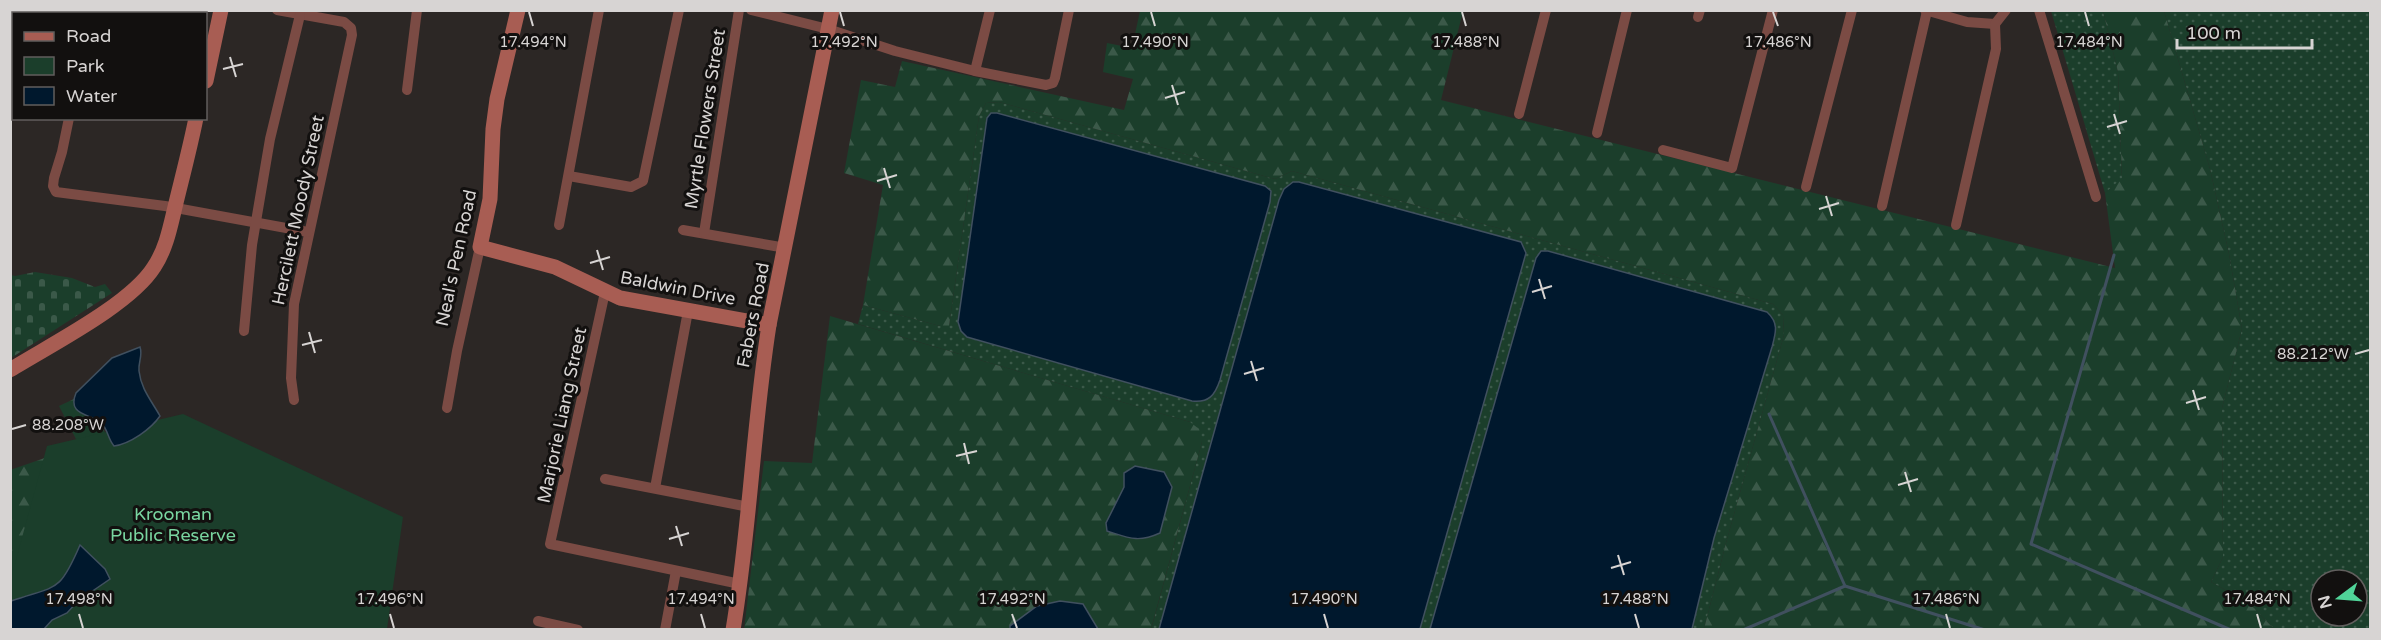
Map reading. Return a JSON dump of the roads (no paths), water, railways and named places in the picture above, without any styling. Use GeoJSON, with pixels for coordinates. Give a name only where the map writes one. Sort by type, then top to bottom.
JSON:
{"type":"FeatureCollection","features":[{"type":"Feature","properties":{"kind":"street"},"geometry":{"type":"LineString","coordinates":[[207,73],[221,10]]}},
{"type":"Feature","properties":{"kind":"street"},"geometry":{"type":"LineString","coordinates":[[244,331],[252,244],[270,139],[300,15],[277,10]]}},
{"type":"Feature","properties":{"kind":"street"},"geometry":{"type":"LineString","coordinates":[[407,90],[417,10]]}},
{"type":"Feature","properties":{"kind":"street","name":"Neal's Pen Road"},"geometry":{"type":"LineString","coordinates":[[447,408],[490,199],[492,141],[497,99],[518,10]]}},
{"type":"Feature","properties":{"kind":"street"},"geometry":{"type":"LineString","coordinates":[[560,225],[599,10]]}},
{"type":"Feature","properties":{"kind":"street"},"geometry":{"type":"LineString","coordinates":[[569,176],[631,187],[643,181],[679,10]]}},
{"type":"Feature","properties":{"kind":"street","name":"Myrtle Flowers Street"},"geometry":{"type":"LineString","coordinates":[[704,233],[739,10]]}},
{"type":"Feature","properties":{"kind":"street"},"geometry":{"type":"LineString","coordinates":[[751,10],[828,29],[895,51],[1039,85],[1053,83],[1069,10]]}},
{"type":"Feature","properties":{"kind":"street","name":"Fabers Road"},"geometry":{"type":"LineString","coordinates":[[733,630],[769,325],[832,10]]}},
{"type":"Feature","properties":{"kind":"street"},"geometry":{"type":"LineString","coordinates":[[975,71],[990,10]]}},
{"type":"Feature","properties":{"kind":"street"},"geometry":{"type":"LineString","coordinates":[[1520,114],[1546,10]]}},
{"type":"Feature","properties":{"kind":"street"},"geometry":{"type":"LineString","coordinates":[[1597,134],[1627,10]]}},
{"type":"Feature","properties":{"kind":"street"},"geometry":{"type":"LineString","coordinates":[[1663,150],[1732,168],[1773,10]]}},
{"type":"Feature","properties":{"kind":"street"},"geometry":{"type":"LineString","coordinates":[[1806,187],[1852,10]]}},
{"type":"Feature","properties":{"kind":"street"},"geometry":{"type":"LineString","coordinates":[[1964,10],[1967,22]]}},
{"type":"Feature","properties":{"kind":"street"},"geometry":{"type":"LineString","coordinates":[[1956,225],[1996,48],[1995,24],[2007,10]]}},
{"type":"Feature","properties":{"kind":"street"},"geometry":{"type":"LineString","coordinates":[[2039,10],[2096,197]]}},
{"type":"Feature","properties":{"kind":"street"},"geometry":{"type":"LineString","coordinates":[[1882,206],[1926,11],[1967,22],[1995,24]]}},
{"type":"Feature","properties":{"kind":"street","name":"Hercilett Moody Street"},"geometry":{"type":"LineString","coordinates":[[294,400],[291,378],[293,315],[308,232],[352,41],[351,28],[344,22],[300,15]]}},
{"type":"Feature","properties":{"kind":"street"},"geometry":{"type":"LineString","coordinates":[[69,120],[54,178],[53,186],[56,192],[175,208],[308,232]]}},
{"type":"Feature","properties":{"kind":"street"},"geometry":{"type":"LineString","coordinates":[[10,370],[109,309],[130,294],[147,277],[162,251],[175,208],[196,120]]}},
{"type":"Feature","properties":{"kind":"street"},"geometry":{"type":"LineString","coordinates":[[683,230],[786,248]]}},
{"type":"Feature","properties":{"kind":"street","name":"Baldwin Drive"},"geometry":{"type":"LineString","coordinates":[[480,247],[555,267],[620,298],[769,325]]}},
{"type":"Feature","properties":{"kind":"street","name":"Marjorie Liang Street"},"geometry":{"type":"LineString","coordinates":[[605,292],[550,544],[676,571]]}},
{"type":"Feature","properties":{"kind":"street"},"geometry":{"type":"LineString","coordinates":[[655,488],[688,311]]}},
{"type":"Feature","properties":{"kind":"street"},"geometry":{"type":"LineString","coordinates":[[605,479],[749,507]]}},
{"type":"Feature","properties":{"kind":"street"},"geometry":{"type":"LineString","coordinates":[[665,630],[676,571],[740,584]]}},
{"type":"Feature","properties":{"kind":"street"},"geometry":{"type":"LineString","coordinates":[[538,621],[578,630]]}},
{"type":"Feature","properties":{"kind":"water"},"geometry":{"type":"Polygon","coordinates":[[[991,113],[1265,186],[1271,191],[1270,202],[1220,380],[1211,397],[1203,401],[1192,401],[967,337],[961,331],[958,322],[987,118],[991,113]]]}},
{"type":"Feature","properties":{"kind":"water"},"geometry":{"type":"Polygon","coordinates":[[[1293,182],[1521,242],[1526,253],[1420,629],[1159,629],[1279,200],[1284,189],[1293,182]]]}},
{"type":"Feature","properties":{"kind":"water"},"geometry":{"type":"Polygon","coordinates":[[[1541,251],[1548,251],[1767,312],[1775,324],[1773,342],[1714,538],[1692,629],[1430,629],[1536,258],[1541,251]]]}},
{"type":"Feature","properties":{"kind":"water"},"geometry":{"type":"Polygon","coordinates":[[[140,347],[140,377],[160,416],[140,435],[114,446],[99,421],[78,411],[74,401],[76,393],[112,358],[140,347]]]}},
{"type":"Feature","properties":{"kind":"water"},"geometry":{"type":"Polygon","coordinates":[[[1135,466],[1164,472],[1172,487],[1160,533],[1139,539],[1107,531],[1106,523],[1124,487],[1124,473],[1135,466]]]}},
{"type":"Feature","properties":{"kind":"water"},"geometry":{"type":"Polygon","coordinates":[[[80,545],[105,569],[110,579],[78,601],[67,613],[52,620],[44,629],[11,629],[11,601],[55,585],[67,572],[80,545]]]}},
{"type":"Feature","properties":{"kind":"water"},"geometry":{"type":"Polygon","coordinates":[[[1060,601],[1083,604],[1098,629],[1010,629],[1010,626],[1037,606],[1060,601]]]}},
{"type":"Feature","properties":{"kind":"waterway"},"geometry":{"type":"LineString","coordinates":[[2114,255],[2031,544],[2231,630]]}},
{"type":"Feature","properties":{"kind":"waterway"},"geometry":{"type":"LineString","coordinates":[[1769,414],[1845,586]]}},
{"type":"Feature","properties":{"kind":"waterway"},"geometry":{"type":"LineString","coordinates":[[1743,630],[1845,586],[1985,630]]}},
{"type":"Feature","properties":{"kind":"park label","name":"Krooman Public Reserve"},"geometry":{"type":"Point","coordinates":[173,524]}}]}
